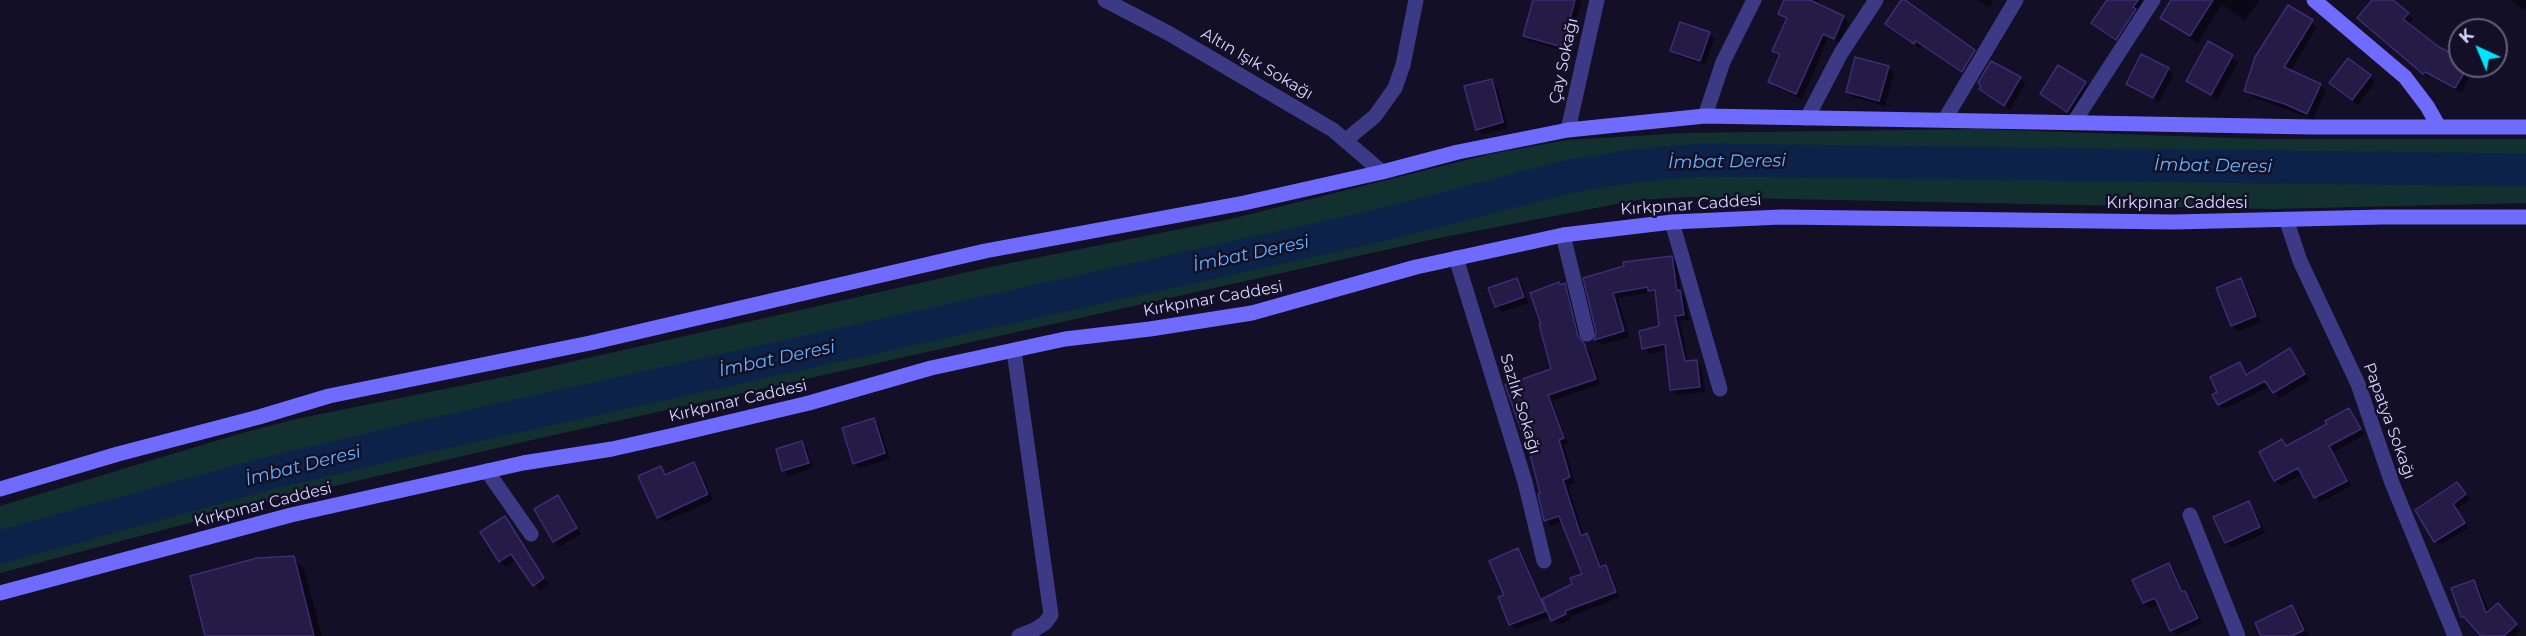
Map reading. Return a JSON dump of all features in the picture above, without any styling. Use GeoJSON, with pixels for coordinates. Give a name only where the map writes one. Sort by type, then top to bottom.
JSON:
{"type":"FeatureCollection","features":[{"type":"Feature","properties":{"kind":"street","name":"Altın Işık Sokağı"},"geometry":{"type":"LineString","coordinates":[[1105,0],[1170,34],[1293,106],[1346,140],[1382,172]]}},
{"type":"Feature","properties":{"kind":"street"},"geometry":{"type":"LineString","coordinates":[[1346,140],[1375,116],[1395,88],[1403,65],[1416,0]]}},
{"type":"Feature","properties":{"kind":"street","name":"Çay Sokağı"},"geometry":{"type":"LineString","coordinates":[[1568,130],[1597,0]]}},
{"type":"Feature","properties":{"kind":"street"},"geometry":{"type":"LineString","coordinates":[[1705,116],[1723,62],[1754,0]]}},
{"type":"Feature","properties":{"kind":"street"},"geometry":{"type":"LineString","coordinates":[[1807,118],[1841,52],[1876,0]]}},
{"type":"Feature","properties":{"kind":"street"},"geometry":{"type":"LineString","coordinates":[[1945,119],[2016,0]]}},
{"type":"Feature","properties":{"kind":"street"},"geometry":{"type":"LineString","coordinates":[[2074,122],[2153,0]]}},
{"type":"Feature","properties":{"kind":"street"},"geometry":{"type":"LineString","coordinates":[[2314,0],[2405,77],[2427,106],[2439,127]]}},
{"type":"Feature","properties":{"kind":"street"},"geometry":{"type":"LineString","coordinates":[[0,489],[329,396],[590,343],[985,251],[1244,203],[1382,172],[1458,152],[1568,130],[1705,116],[2526,127]]}},
{"type":"Feature","properties":{"kind":"street","name":"Kırkpınar Caddesi"},"geometry":{"type":"LineString","coordinates":[[0,593],[291,515],[487,471],[670,436],[809,403],[931,368],[1065,339],[1150,329],[1252,313],[1416,267],[1563,235],[1672,222],[1781,217],[2174,222],[2526,217]]}},
{"type":"Feature","properties":{"kind":"street","name":"Papatya Sokağı"},"geometry":{"type":"LineString","coordinates":[[2286,219],[2300,261],[2358,384],[2392,483],[2455,636]]}},
{"type":"Feature","properties":{"kind":"street"},"geometry":{"type":"LineString","coordinates":[[1672,222],[1720,390]]}},
{"type":"Feature","properties":{"kind":"street"},"geometry":{"type":"LineString","coordinates":[[1563,235],[1587,334]]}},
{"type":"Feature","properties":{"kind":"street","name":"Sazlık Sokağı"},"geometry":{"type":"LineString","coordinates":[[1456,258],[1525,482],[1544,561]]}},
{"type":"Feature","properties":{"kind":"street"},"geometry":{"type":"LineString","coordinates":[[1014,351],[1051,615],[1045,623],[1019,636]]}},
{"type":"Feature","properties":{"kind":"street"},"geometry":{"type":"LineString","coordinates":[[487,471],[531,534]]}},
{"type":"Feature","properties":{"kind":"street"},"geometry":{"type":"LineString","coordinates":[[2190,515],[2238,636]]}},
{"type":"Feature","properties":{"kind":"green space"},"geometry":{"type":"Polygon","coordinates":[[[1980,129],[2262,139],[2526,139],[2526,203],[2272,209],[1688,197],[1638,200],[1439,238],[523,442],[288,497],[0,573],[0,506],[296,419],[513,375],[990,267],[1235,218],[1490,154],[1567,140],[1684,133],[1980,129]]]}},
{"type":"Feature","properties":{"kind":"building"},"geometry":{"type":"Polygon","coordinates":[[[1533,0],[1575,0],[1562,47],[1523,36],[1533,0]]]}},
{"type":"Feature","properties":{"kind":"building"},"geometry":{"type":"Polygon","coordinates":[[[1784,0],[1810,0],[1844,16],[1834,39],[1823,34],[1796,94],[1768,82],[1780,54],[1772,51],[1787,18],[1778,14],[1784,0]]]}},
{"type":"Feature","properties":{"kind":"building"},"geometry":{"type":"Polygon","coordinates":[[[1901,0],[1905,0],[1975,50],[1962,72],[1916,41],[1914,44],[1885,24],[1901,0]]]}},
{"type":"Feature","properties":{"kind":"building"},"geometry":{"type":"Polygon","coordinates":[[[2107,0],[2138,0],[2133,7],[2136,9],[2116,40],[2091,23],[2107,0]]]}},
{"type":"Feature","properties":{"kind":"building"},"geometry":{"type":"Polygon","coordinates":[[[2171,0],[2213,0],[2190,36],[2160,18],[2171,0]]]}},
{"type":"Feature","properties":{"kind":"building"},"geometry":{"type":"Polygon","coordinates":[[[2372,0],[2393,0],[2409,13],[2403,19],[2448,52],[2448,78],[2461,78],[2455,88],[2425,72],[2423,74],[2357,18],[2372,0]]]}},
{"type":"Feature","properties":{"kind":"building"},"geometry":{"type":"Polygon","coordinates":[[[2288,5],[2313,20],[2284,67],[2321,84],[2307,114],[2285,104],[2244,91],[2255,57],[2288,5]]]}},
{"type":"Feature","properties":{"kind":"building"},"geometry":{"type":"Polygon","coordinates":[[[1680,22],[1710,32],[1700,61],[1670,51],[1680,22]]]}},
{"type":"Feature","properties":{"kind":"building"},"geometry":{"type":"Polygon","coordinates":[[[2208,41],[2233,55],[2211,95],[2186,81],[2208,41]]]}},
{"type":"Feature","properties":{"kind":"building"},"geometry":{"type":"Polygon","coordinates":[[[2141,54],[2169,68],[2153,98],[2126,84],[2141,54]]]}},
{"type":"Feature","properties":{"kind":"building"},"geometry":{"type":"Polygon","coordinates":[[[1855,57],[1889,66],[1879,101],[1846,92],[1855,57]]]}},
{"type":"Feature","properties":{"kind":"building"},"geometry":{"type":"Polygon","coordinates":[[[2348,58],[2371,75],[2352,100],[2329,83],[2348,58]]]}},
{"type":"Feature","properties":{"kind":"building"},"geometry":{"type":"Polygon","coordinates":[[[1991,61],[2021,77],[2004,106],[1979,89],[1981,86],[1978,83],[1991,61]]]}},
{"type":"Feature","properties":{"kind":"building"},"geometry":{"type":"Polygon","coordinates":[[[2058,65],[2086,82],[2067,112],[2040,94],[2058,65]]]}},
{"type":"Feature","properties":{"kind":"building"},"geometry":{"type":"Polygon","coordinates":[[[1492,79],[1503,122],[1476,130],[1464,86],[1492,79]]]}},
{"type":"Feature","properties":{"kind":"building"},"geometry":{"type":"Polygon","coordinates":[[[1672,256],[1677,291],[1680,290],[1684,315],[1675,316],[1685,361],[1697,360],[1700,387],[1670,390],[1665,344],[1642,349],[1639,331],[1659,326],[1655,290],[1648,291],[1648,287],[1613,293],[1624,331],[1594,340],[1596,332],[1583,278],[1624,266],[1623,262],[1672,256]]]}},
{"type":"Feature","properties":{"kind":"building"},"geometry":{"type":"Polygon","coordinates":[[[1517,278],[1524,297],[1495,307],[1488,288],[1517,278]]]}},
{"type":"Feature","properties":{"kind":"building"},"geometry":{"type":"Polygon","coordinates":[[[2241,278],[2256,316],[2231,326],[2216,288],[2241,278]]]}},
{"type":"Feature","properties":{"kind":"building"},"geometry":{"type":"Polygon","coordinates":[[[1559,282],[1560,285],[1565,283],[1578,336],[1584,343],[1596,379],[1548,395],[1564,438],[1559,440],[1570,477],[1563,480],[1581,536],[1587,533],[1600,567],[1606,565],[1616,592],[1565,611],[1566,614],[1551,621],[1542,599],[1572,584],[1570,578],[1582,574],[1559,516],[1544,521],[1531,458],[1505,385],[1551,369],[1539,324],[1541,324],[1530,293],[1559,282]]]}},
{"type":"Feature","properties":{"kind":"building"},"geometry":{"type":"Polygon","coordinates":[[[2290,348],[2305,374],[2273,393],[2265,381],[2218,405],[2212,395],[2217,392],[2210,377],[2240,362],[2246,375],[2290,348]]]}},
{"type":"Feature","properties":{"kind":"building"},"geometry":{"type":"Polygon","coordinates":[[[2349,408],[2361,429],[2329,446],[2347,481],[2314,498],[2298,468],[2274,481],[2259,452],[2282,439],[2286,446],[2327,424],[2325,421],[2349,408]]]}},
{"type":"Feature","properties":{"kind":"building"},"geometry":{"type":"Polygon","coordinates":[[[874,418],[885,453],[853,464],[842,428],[874,418]]]}},
{"type":"Feature","properties":{"kind":"building"},"geometry":{"type":"Polygon","coordinates":[[[802,441],[809,463],[782,471],[776,449],[802,441]]]}},
{"type":"Feature","properties":{"kind":"building"},"geometry":{"type":"Polygon","coordinates":[[[694,462],[708,494],[657,518],[638,476],[661,466],[665,475],[694,462]]]}},
{"type":"Feature","properties":{"kind":"building"},"geometry":{"type":"Polygon","coordinates":[[[2457,482],[2466,494],[2453,504],[2465,523],[2434,542],[2415,510],[2457,482]]]}},
{"type":"Feature","properties":{"kind":"building"},"geometry":{"type":"Polygon","coordinates":[[[558,495],[577,528],[553,542],[534,509],[558,495]]]}},
{"type":"Feature","properties":{"kind":"building"},"geometry":{"type":"Polygon","coordinates":[[[2249,501],[2260,527],[2225,543],[2213,517],[2249,501]]]}},
{"type":"Feature","properties":{"kind":"building"},"geometry":{"type":"Polygon","coordinates":[[[505,516],[544,578],[533,586],[511,554],[499,562],[480,532],[505,516]]]}},
{"type":"Feature","properties":{"kind":"building"},"geometry":{"type":"Polygon","coordinates":[[[1518,548],[1546,611],[1509,625],[1498,597],[1504,595],[1489,561],[1518,548]]]}},
{"type":"Feature","properties":{"kind":"building"},"geometry":{"type":"Polygon","coordinates":[[[294,556],[314,636],[205,636],[190,576],[257,558],[294,556]]]}},
{"type":"Feature","properties":{"kind":"building"},"geometry":{"type":"Polygon","coordinates":[[[2169,563],[2182,592],[2185,591],[2198,618],[2170,631],[2155,598],[2143,603],[2132,580],[2169,563]]]}},
{"type":"Feature","properties":{"kind":"building"},"geometry":{"type":"Polygon","coordinates":[[[2474,580],[2486,613],[2498,603],[2517,624],[2504,636],[2481,636],[2464,617],[2461,617],[2451,588],[2474,580]]]}},
{"type":"Feature","properties":{"kind":"building"},"geometry":{"type":"Polygon","coordinates":[[[2292,605],[2304,630],[2292,636],[2261,636],[2255,623],[2292,605]]]}},
{"type":"Feature","properties":{"kind":"waterway","name":"İmbat Deresi"},"geometry":{"type":"LineString","coordinates":[[0,547],[262,475],[418,438],[1377,226],[1567,177],[1633,166],[1702,160],[2526,170]]}}]}
